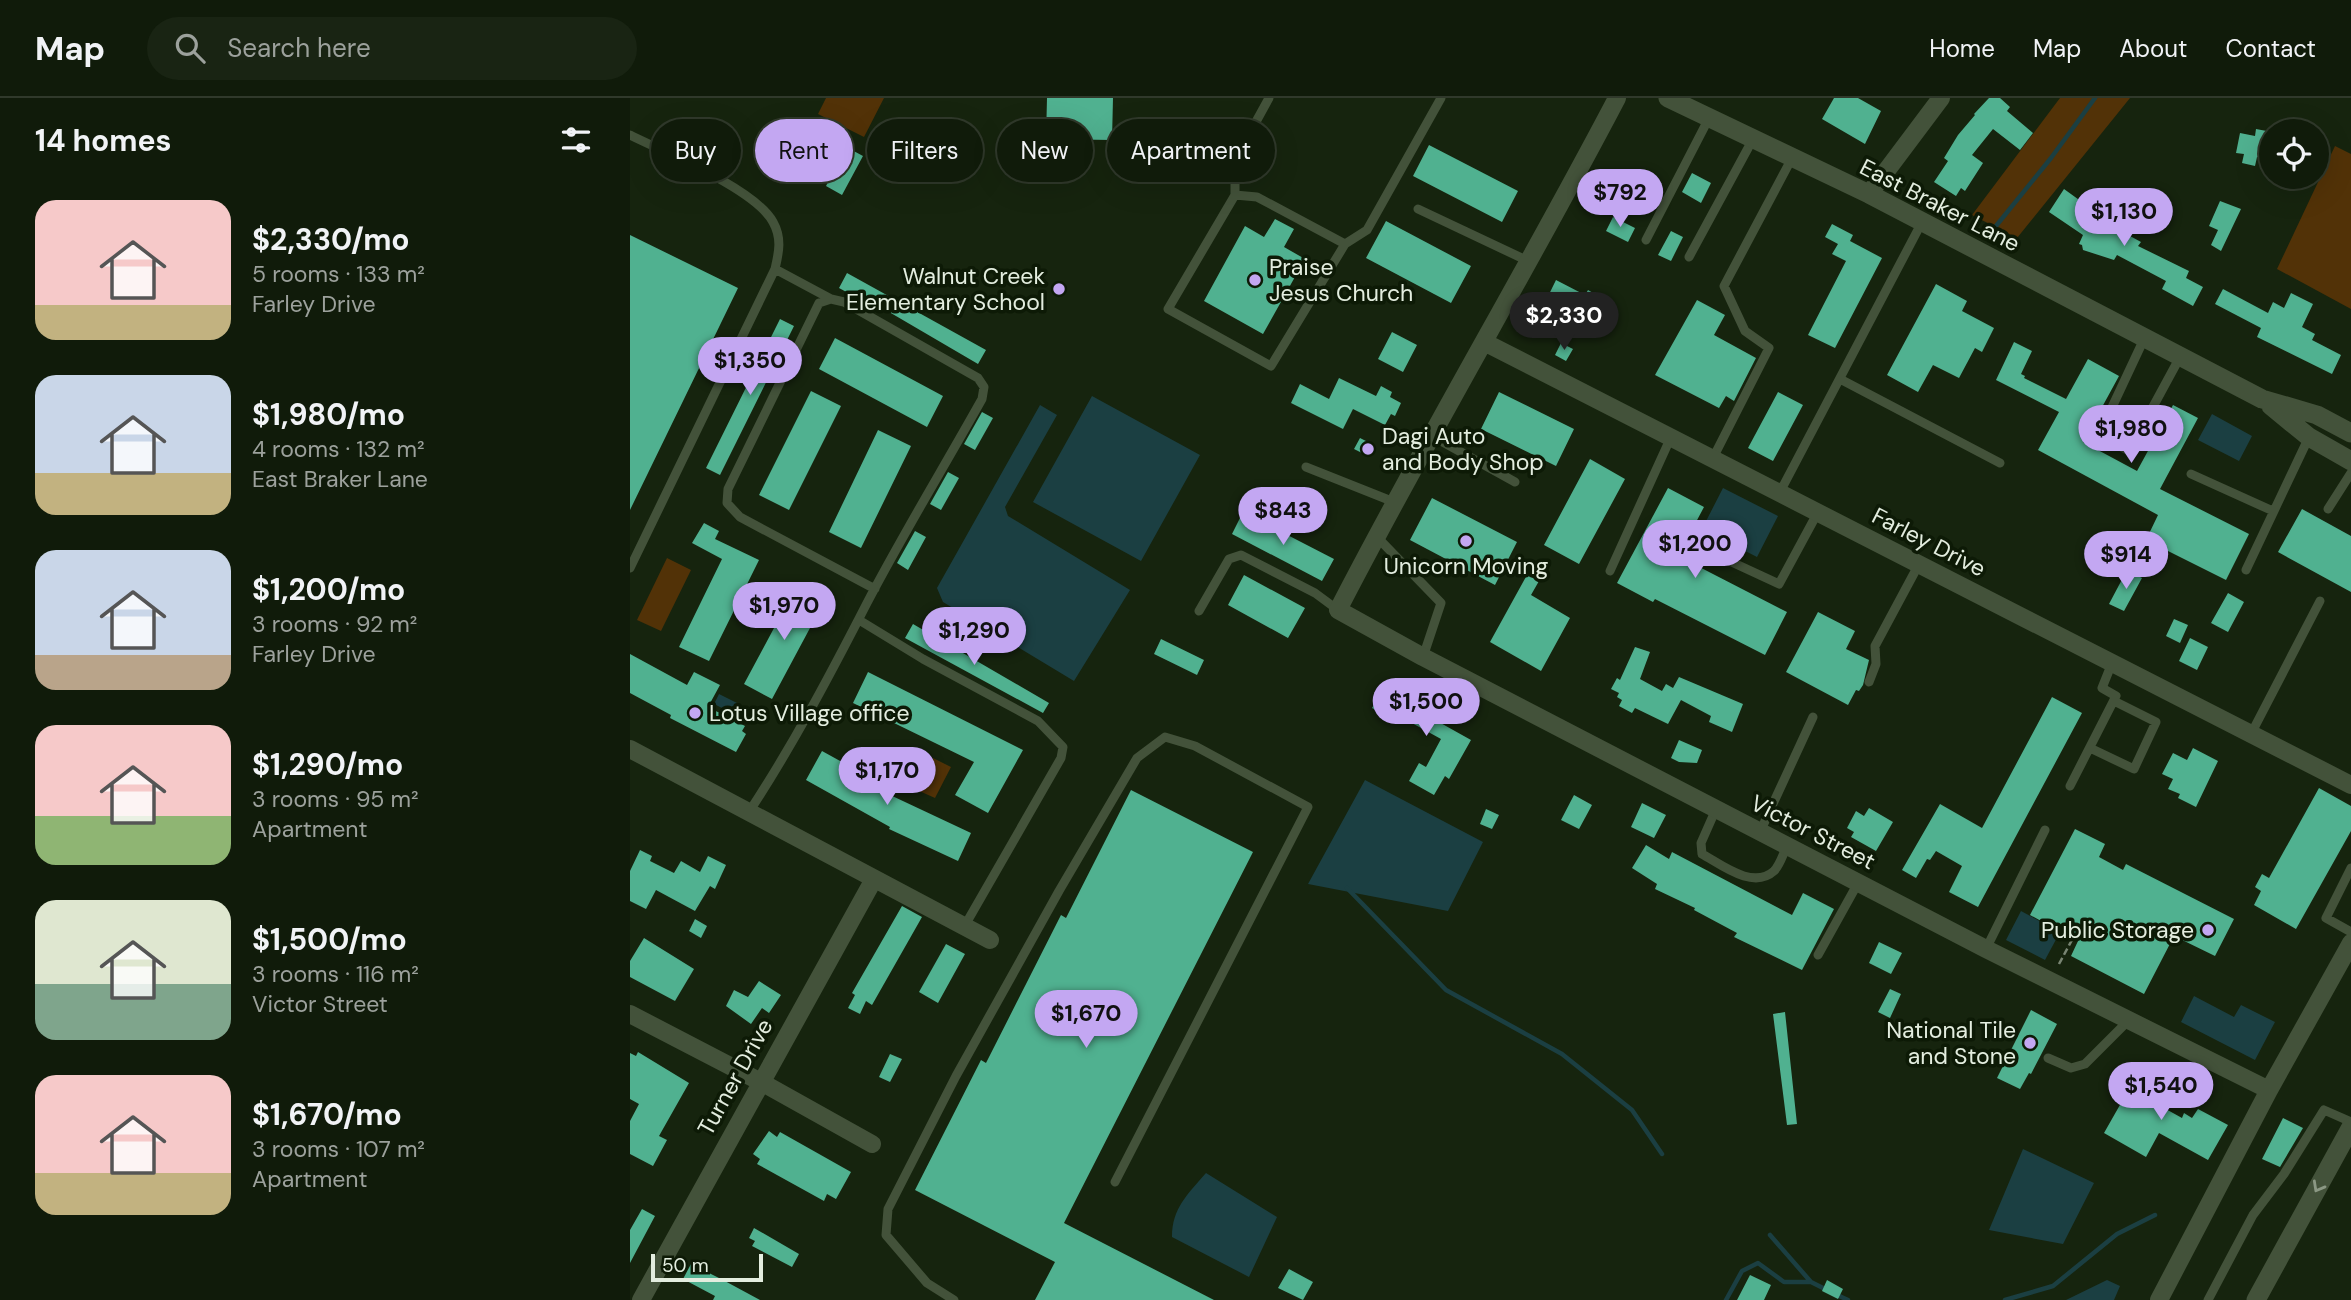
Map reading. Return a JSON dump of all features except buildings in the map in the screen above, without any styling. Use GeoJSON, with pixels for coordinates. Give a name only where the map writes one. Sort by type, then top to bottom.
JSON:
{"type":"FeatureCollection","features":[{"type":"Feature","properties":{"kind":"main road","name":"East Braker Lane"},"geometry":{"type":"LineString","coordinates":[[1668,98],[1691,103],[1709,118],[1869,194],[2262,399],[2317,415],[2351,433]]}},
{"type":"Feature","properties":{"kind":"main road","name":"East Braker Lane"},"geometry":{"type":"LineString","coordinates":[[2262,399],[2309,437],[2351,461]]}},
{"type":"Feature","properties":{"kind":"main road"},"geometry":{"type":"LineString","coordinates":[[2256,1300],[2351,1125]]}},
{"type":"Feature","properties":{"kind":"street"},"geometry":{"type":"LineString","coordinates":[[1338,610],[1394,502],[1485,342],[1617,98]]}},
{"type":"Feature","properties":{"kind":"street"},"geometry":{"type":"LineString","coordinates":[[1869,194],[1941,98]]}},
{"type":"Feature","properties":{"kind":"street","name":"Farley Drive"},"geometry":{"type":"LineString","coordinates":[[1485,342],[2351,785]]}},
{"type":"Feature","properties":{"kind":"street","name":"Victor Street"},"geometry":{"type":"LineString","coordinates":[[1338,610],[1423,657],[1986,949],[2269,1090]]}},
{"type":"Feature","properties":{"kind":"street"},"geometry":{"type":"LineString","coordinates":[[630,748],[990,940]]}},
{"type":"Feature","properties":{"kind":"street","name":"Turner Drive"},"geometry":{"type":"LineString","coordinates":[[641,1300],[874,879]]}},
{"type":"Feature","properties":{"kind":"street"},"geometry":{"type":"LineString","coordinates":[[2159,1300],[2269,1090],[2351,943]]}},
{"type":"Feature","properties":{"kind":"street"},"geometry":{"type":"LineString","coordinates":[[630,1014],[872,1144]]}},
{"type":"Feature","properties":{"kind":"street"},"geometry":{"type":"LineString","coordinates":[[630,1297],[635,1300]]}},
{"type":"Feature","properties":{"kind":"lane"},"geometry":{"type":"LineString","coordinates":[[1269,98],[1234,160],[1235,195],[1168,309],[1271,366],[1345,244],[1367,230],[1441,98]]}},
{"type":"Feature","properties":{"kind":"lane"},"geometry":{"type":"LineString","coordinates":[[1646,240],[1709,118]]}},
{"type":"Feature","properties":{"kind":"lane"},"geometry":{"type":"LineString","coordinates":[[630,135],[742,192],[764,209],[774,224],[780,246],[775,269],[630,568]]}},
{"type":"Feature","properties":{"kind":"lane"},"geometry":{"type":"LineString","coordinates":[[1689,257],[1753,139]]}},
{"type":"Feature","properties":{"kind":"lane"},"geometry":{"type":"LineString","coordinates":[[1713,458],[1769,348],[1745,331],[1724,286],[1791,158]]}},
{"type":"Feature","properties":{"kind":"lane"},"geometry":{"type":"LineString","coordinates":[[1235,195],[1257,197],[1345,244]]}},
{"type":"Feature","properties":{"kind":"lane"},"geometry":{"type":"LineString","coordinates":[[1418,209],[1528,261]]}},
{"type":"Feature","properties":{"kind":"lane"},"geometry":{"type":"LineString","coordinates":[[1780,492],[1922,222]]}},
{"type":"Feature","properties":{"kind":"lane"},"geometry":{"type":"LineString","coordinates":[[749,812],[786,756],[875,589],[982,398],[984,387],[978,378],[897,330],[775,269]]}},
{"type":"Feature","properties":{"kind":"lane"},"geometry":{"type":"LineString","coordinates":[[831,299],[819,303],[728,489],[727,503],[740,517],[875,589]]}},
{"type":"Feature","properties":{"kind":"lane"},"geometry":{"type":"LineString","coordinates":[[2144,339],[2099,435],[2129,451],[2180,357]]}},
{"type":"Feature","properties":{"kind":"lane"},"geometry":{"type":"LineString","coordinates":[[1840,379],[2000,463]]}},
{"type":"Feature","properties":{"kind":"lane"},"geometry":{"type":"LineString","coordinates":[[1432,436],[1515,482]]}},
{"type":"Feature","properties":{"kind":"lane"},"geometry":{"type":"LineString","coordinates":[[1610,571],[1671,437]]}},
{"type":"Feature","properties":{"kind":"lane"},"geometry":{"type":"LineString","coordinates":[[2246,570],[2309,437]]}},
{"type":"Feature","properties":{"kind":"lane"},"geometry":{"type":"LineString","coordinates":[[1306,467],[1394,502]]}},
{"type":"Feature","properties":{"kind":"lane"},"geometry":{"type":"LineString","coordinates":[[2328,509],[2351,473]]}},
{"type":"Feature","properties":{"kind":"lane"},"geometry":{"type":"LineString","coordinates":[[2191,474],[2273,511]]}},
{"type":"Feature","properties":{"kind":"lane"},"geometry":{"type":"LineString","coordinates":[[1710,552],[1779,584],[1818,512]]}},
{"type":"Feature","properties":{"kind":"lane"},"geometry":{"type":"LineString","coordinates":[[1376,536],[1441,604],[1423,657]]}},
{"type":"Feature","properties":{"kind":"lane"},"geometry":{"type":"LineString","coordinates":[[1199,611],[1229,559],[1241,555],[1315,593],[1338,610]]}},
{"type":"Feature","properties":{"kind":"lane"},"geometry":{"type":"LineString","coordinates":[[1869,682],[1876,664],[1875,646],[1919,564]]}},
{"type":"Feature","properties":{"kind":"lane"},"geometry":{"type":"LineString","coordinates":[[2252,734],[2320,601]]}},
{"type":"Feature","properties":{"kind":"lane"},"geometry":{"type":"LineString","coordinates":[[859,620],[923,659],[1038,721],[1063,747],[1061,758],[964,927]]}},
{"type":"Feature","properties":{"kind":"lane"},"geometry":{"type":"LineString","coordinates":[[2070,786],[2114,701],[2116,695],[2102,688],[2112,663]]}},
{"type":"Feature","properties":{"kind":"lane"},"geometry":{"type":"LineString","coordinates":[[2090,748],[2134,769],[2156,722],[2114,701]]}},
{"type":"Feature","properties":{"kind":"lane"},"geometry":{"type":"LineString","coordinates":[[1760,832],[1813,717]]}},
{"type":"Feature","properties":{"kind":"lane"},"geometry":{"type":"LineString","coordinates":[[954,1300],[927,1283],[886,1235],[888,1209],[956,1076],[1117,791],[1137,758],[1165,737],[1195,746],[1308,807],[1115,1182]]}},
{"type":"Feature","properties":{"kind":"lane"},"geometry":{"type":"LineString","coordinates":[[1716,809],[1701,843],[1702,855],[1749,878],[1762,878],[1775,870],[1787,846]]}},
{"type":"Feature","properties":{"kind":"lane"},"geometry":{"type":"LineString","coordinates":[[1986,949],[2045,830]]}},
{"type":"Feature","properties":{"kind":"lane"},"geometry":{"type":"LineString","coordinates":[[2351,868],[2326,918],[2351,932]]}},
{"type":"Feature","properties":{"kind":"lane"},"geometry":{"type":"LineString","coordinates":[[1818,956],[1858,883]]}},
{"type":"Feature","properties":{"kind":"lane"},"geometry":{"type":"LineString","coordinates":[[2048,1058],[2071,1068],[2085,1064],[2129,1020]]}},
{"type":"Feature","properties":{"kind":"lane"},"geometry":{"type":"LineString","coordinates":[[2208,1300],[2253,1215],[2284,1174],[2324,1110],[2351,1125]]}},
{"type":"Feature","properties":{"kind":"path"},"geometry":{"type":"LineString","coordinates":[[2059,964],[2073,938]]}},
{"type":"Feature","properties":{"kind":"shaded area"},"geometry":{"type":"Polygon","coordinates":[[[826,98],[884,98],[873,119],[867,119],[864,137],[853,132],[853,119],[828,119],[818,114],[826,98]]]}},
{"type":"Feature","properties":{"kind":"shaded area"},"geometry":{"type":"Polygon","coordinates":[[[2060,98],[2130,98],[2017,238],[1972,215],[2060,98]]]}},
{"type":"Feature","properties":{"kind":"shaded area"},"geometry":{"type":"Polygon","coordinates":[[[2335,146],[2351,154],[2351,309],[2277,269],[2315,189],[2329,189],[2329,159],[2335,146]]]}},
{"type":"Feature","properties":{"kind":"shaded area"},"geometry":{"type":"Polygon","coordinates":[[[667,558],[691,570],[661,631],[637,620],[667,558]]]}},
{"type":"Feature","properties":{"kind":"shaded area"},"geometry":{"type":"Polygon","coordinates":[[[933,758],[951,767],[935,798],[917,790],[933,758]]]}},
{"type":"Feature","properties":{"kind":"water"},"geometry":{"type":"Polygon","coordinates":[[[1092,396],[1200,455],[1141,561],[1033,502],[1092,396]]]}},
{"type":"Feature","properties":{"kind":"water"},"geometry":{"type":"Polygon","coordinates":[[[1040,405],[1057,415],[1005,507],[1008,516],[1130,590],[1074,681],[943,602],[937,588],[1040,405]]]}},
{"type":"Feature","properties":{"kind":"water"},"geometry":{"type":"Polygon","coordinates":[[[2212,414],[2252,436],[2239,461],[2198,440],[2212,414]]]}},
{"type":"Feature","properties":{"kind":"water"},"geometry":{"type":"Polygon","coordinates":[[[1723,488],[1778,516],[1757,557],[1702,529],[1723,488]]]}},
{"type":"Feature","properties":{"kind":"water"},"geometry":{"type":"Polygon","coordinates":[[[719,694],[741,705],[746,719],[738,721],[736,715],[714,704],[719,694]]]}},
{"type":"Feature","properties":{"kind":"water"},"geometry":{"type":"Polygon","coordinates":[[[1365,780],[1483,842],[1448,911],[1308,884],[1365,780]]]}},
{"type":"Feature","properties":{"kind":"water"},"geometry":{"type":"Polygon","coordinates":[[[2021,911],[2060,932],[2045,960],[2006,940],[2021,911]]]}},
{"type":"Feature","properties":{"kind":"water"},"geometry":{"type":"Polygon","coordinates":[[[2194,996],[2234,1017],[2241,1005],[2275,1022],[2255,1060],[2181,1022],[2194,996]]]}},
{"type":"Feature","properties":{"kind":"water"},"geometry":{"type":"Polygon","coordinates":[[[2023,1149],[2094,1183],[2063,1244],[1989,1230],[2023,1149]]]}},
{"type":"Feature","properties":{"kind":"water"},"geometry":{"type":"Polygon","coordinates":[[[1206,1173],[1277,1217],[1249,1277],[1172,1237],[1178,1210],[1206,1173]]]}},
{"type":"Feature","properties":{"kind":"water"},"geometry":{"type":"Polygon","coordinates":[[[2107,1280],[2120,1286],[2114,1300],[2066,1300],[2107,1280]]]}},
{"type":"Feature","properties":{"kind":"waterway"},"geometry":{"type":"LineString","coordinates":[[1996,226],[2095,98]]}},
{"type":"Feature","properties":{"kind":"waterway"},"geometry":{"type":"LineString","coordinates":[[1347,888],[1446,990],[1562,1054],[1632,1110],[1662,1154]]}},
{"type":"Feature","properties":{"kind":"waterway"},"geometry":{"type":"LineString","coordinates":[[2005,1300],[2053,1286],[2117,1234],[2155,1215]]}},
{"type":"Feature","properties":{"kind":"waterway"},"geometry":{"type":"LineString","coordinates":[[1770,1235],[1811,1282],[1827,1290]]}},
{"type":"Feature","properties":{"kind":"waterway"},"geometry":{"type":"LineString","coordinates":[[1726,1300],[1742,1271],[1758,1263],[1784,1282],[1811,1282]]}},
{"type":"Feature","properties":{"kind":"waterway"},"geometry":{"type":"LineString","coordinates":[[1835,1294],[1848,1300]]}},
{"type":"Feature","properties":{"kind":"place","name":"Praise Jesus Church"},"geometry":{"type":"Point","coordinates":[1255,280]}},
{"type":"Feature","properties":{"kind":"place","name":"Walnut Creek Elementary School"},"geometry":{"type":"Point","coordinates":[1059,289]}},
{"type":"Feature","properties":{"kind":"place","name":"Dagi Auto and Body Shop"},"geometry":{"type":"Point","coordinates":[1368,449]}},
{"type":"Feature","properties":{"kind":"place","name":"Unicorn Moving"},"geometry":{"type":"Point","coordinates":[1466,541]}},
{"type":"Feature","properties":{"kind":"place","name":"Lotus Village office"},"geometry":{"type":"Point","coordinates":[695,713]}},
{"type":"Feature","properties":{"kind":"place","name":"Public Storage"},"geometry":{"type":"Point","coordinates":[2208,930]}},
{"type":"Feature","properties":{"kind":"place","name":"National Tile and Stone"},"geometry":{"type":"Point","coordinates":[2030,1043]}}]}
